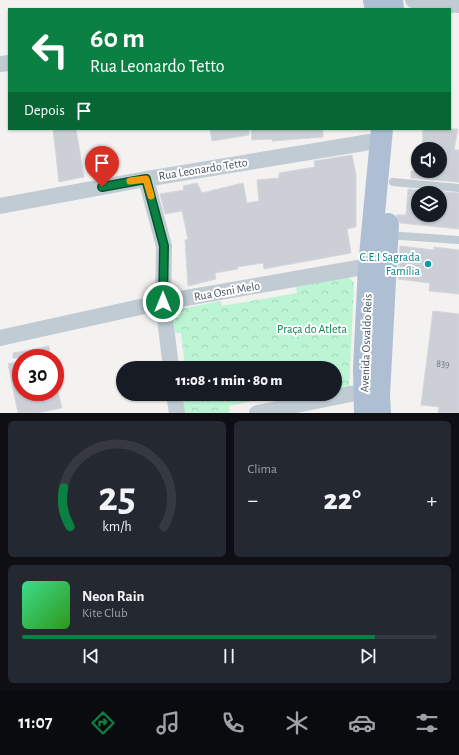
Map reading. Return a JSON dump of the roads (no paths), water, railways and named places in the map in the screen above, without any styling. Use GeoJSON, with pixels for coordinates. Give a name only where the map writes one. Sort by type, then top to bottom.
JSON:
{"type":"FeatureCollection","features":[{"type":"Feature","properties":{"kind":"main road","name":"Avenida Osvaldo Reis"},"geometry":{"type":"LineString","coordinates":[[377,266],[386,235],[393,182],[387,133]]}},
{"type":"Feature","properties":{"kind":"main road","name":"Avenida Osvaldo Reis"},"geometry":{"type":"LineString","coordinates":[[365,413],[372,390],[377,266],[387,133]]}},
{"type":"Feature","properties":{"kind":"main road","name":"Avenida Osvaldo Reis"},"geometry":{"type":"LineString","coordinates":[[372,390],[380,413]]}},
{"type":"Feature","properties":{"kind":"street"},"geometry":{"type":"LineString","coordinates":[[417,4],[459,5]]}},
{"type":"Feature","properties":{"kind":"street","name":"Rua Leonardo Tetto"},"geometry":{"type":"LineString","coordinates":[[0,206],[387,133]]}},
{"type":"Feature","properties":{"kind":"street"},"geometry":{"type":"LineString","coordinates":[[146,179],[164,246],[163,302],[170,361]]}},
{"type":"Feature","properties":{"kind":"street","name":"Rua Osni Melo"},"geometry":{"type":"LineString","coordinates":[[0,338],[163,302],[377,266]]}},
{"type":"Feature","properties":{"kind":"street"},"geometry":{"type":"LineString","coordinates":[[257,413],[372,390]]}},
{"type":"Feature","properties":{"kind":"street"},"geometry":{"type":"LineString","coordinates":[[175,401],[177,413]]}},
{"type":"Feature","properties":{"kind":"lane"},"geometry":{"type":"LineString","coordinates":[[393,182],[459,188]]}},
{"type":"Feature","properties":{"kind":"lane"},"geometry":{"type":"LineString","coordinates":[[386,235],[459,240]]}},
{"type":"Feature","properties":{"kind":"place","name":"C.E.I Sagrada Família"},"geometry":{"type":"Point","coordinates":[428,264]}},
{"type":"Feature","properties":{"kind":"park label","name":"Praça do Atleta"},"geometry":{"type":"Point","coordinates":[312,329]}}]}
